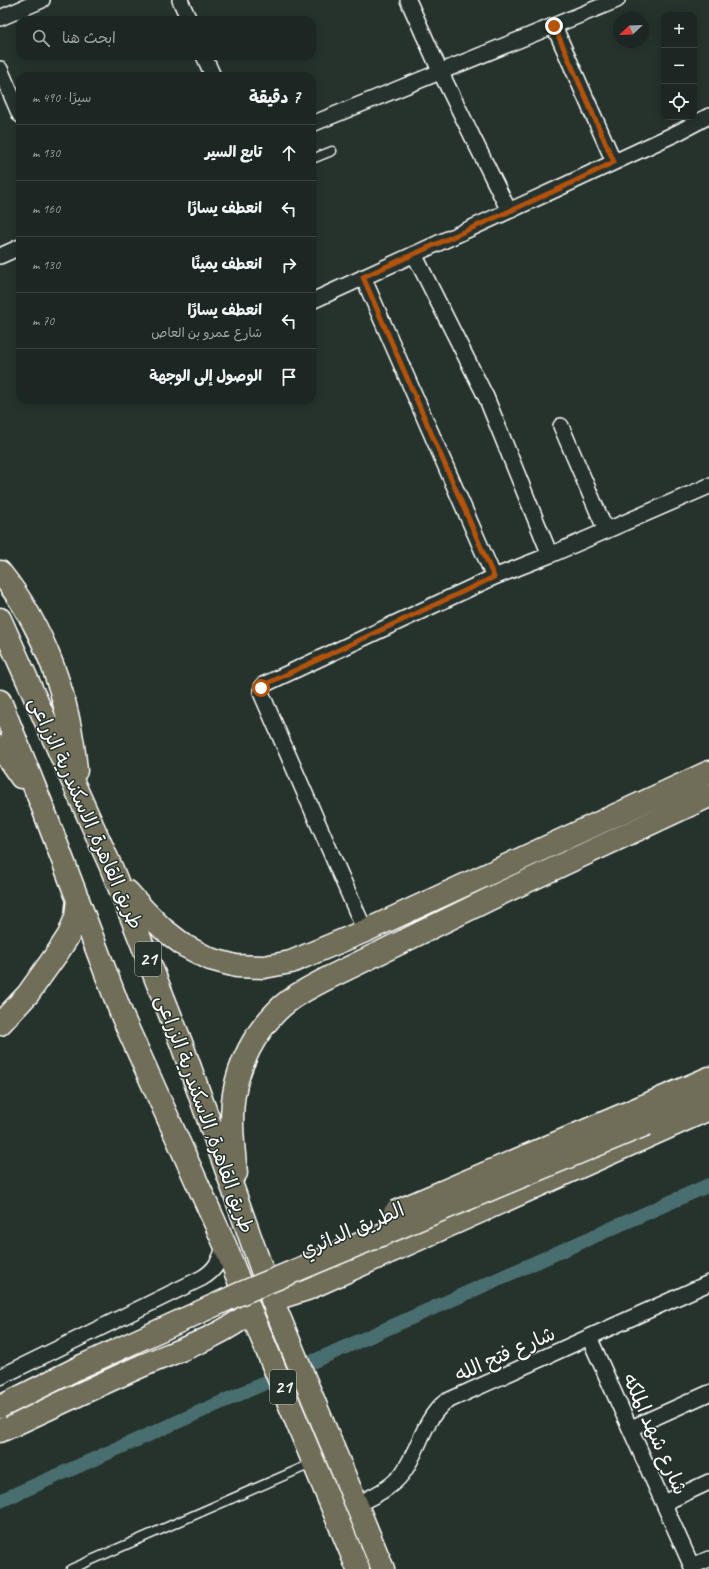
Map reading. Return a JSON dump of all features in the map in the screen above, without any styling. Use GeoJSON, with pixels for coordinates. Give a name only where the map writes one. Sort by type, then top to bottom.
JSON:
{"type":"FeatureCollection","features":[{"type":"Feature","properties":{"kind":"main road"},"geometry":{"type":"LineString","coordinates":[[0,572],[26,610],[43,644],[57,680],[68,717],[78,792]]}},
{"type":"Feature","properties":{"kind":"main road","name":"طريق القاهرة, الاسكندرية الزراعى"},"geometry":{"type":"LineString","coordinates":[[0,619],[111,868],[182,1045],[274,1303],[383,1569]]}},
{"type":"Feature","properties":{"kind":"main road","name":"طريق القاهرة, الاسكندرية الزراعى"},"geometry":{"type":"LineString","coordinates":[[0,701],[41,803],[126,1025],[225,1245],[252,1315],[358,1569]]}},
{"type":"Feature","properties":{"kind":"main road"},"geometry":{"type":"LineString","coordinates":[[0,747],[41,803]]}},
{"type":"Feature","properties":{"kind":"main road"},"geometry":{"type":"LineString","coordinates":[[111,868],[126,890],[144,910],[185,946],[210,959],[236,966],[264,967],[291,962],[365,931],[494,870],[709,772]]}},
{"type":"Feature","properties":{"kind":"main road"},"geometry":{"type":"LineString","coordinates":[[242,1214],[232,1126],[234,1094],[242,1063],[257,1035],[277,1011],[302,992],[330,976],[504,892],[709,796]]}},
{"type":"Feature","properties":{"kind":"main road"},"geometry":{"type":"LineString","coordinates":[[494,870],[504,892]]}},
{"type":"Feature","properties":{"kind":"main road"},"geometry":{"type":"LineString","coordinates":[[0,1024],[28,994],[69,935],[76,917],[78,899]]}},
{"type":"Feature","properties":{"kind":"main road","name":"الطريق الدائري"},"geometry":{"type":"LineString","coordinates":[[0,1407],[84,1365],[236,1295],[644,1115],[709,1078]]}},
{"type":"Feature","properties":{"kind":"main road","name":"الطريق الدائري"},"geometry":{"type":"LineString","coordinates":[[0,1391],[160,1314],[644,1115],[709,1095]]}},
{"type":"Feature","properties":{"kind":"main road"},"geometry":{"type":"LineString","coordinates":[[274,1303],[709,1109]]}},
{"type":"Feature","properties":{"kind":"main road"},"geometry":{"type":"LineString","coordinates":[[0,1431],[141,1366],[192,1346],[230,1328],[252,1315]]}},
{"type":"Feature","properties":{"kind":"street"},"geometry":{"type":"LineString","coordinates":[[0,18],[42,0]]}},
{"type":"Feature","properties":{"kind":"street"},"geometry":{"type":"LineString","coordinates":[[180,0],[186,16]]}},
{"type":"Feature","properties":{"kind":"street"},"geometry":{"type":"LineString","coordinates":[[408,0],[440,71],[509,211]]}},
{"type":"Feature","properties":{"kind":"street"},"geometry":{"type":"LineString","coordinates":[[316,122],[554,26],[607,2]]}},
{"type":"Feature","properties":{"kind":"street"},"geometry":{"type":"LineString","coordinates":[[554,26],[614,162]]}},
{"type":"Feature","properties":{"kind":"street"},"geometry":{"type":"LineString","coordinates":[[206,60],[211,72]]}},
{"type":"Feature","properties":{"kind":"street"},"geometry":{"type":"LineString","coordinates":[[0,69],[16,106]]}},
{"type":"Feature","properties":{"kind":"street"},"geometry":{"type":"LineString","coordinates":[[316,298],[509,211],[679,132],[709,116]]}},
{"type":"Feature","properties":{"kind":"street"},"geometry":{"type":"LineString","coordinates":[[0,256],[16,249]]}},
{"type":"Feature","properties":{"kind":"street"},"geometry":{"type":"LineString","coordinates":[[414,254],[486,397],[550,555]]}},
{"type":"Feature","properties":{"kind":"street"},"geometry":{"type":"LineString","coordinates":[[363,277],[494,577]]}},
{"type":"Feature","properties":{"kind":"street"},"geometry":{"type":"LineString","coordinates":[[561,426],[606,531]]}},
{"type":"Feature","properties":{"kind":"street"},"geometry":{"type":"LineString","coordinates":[[365,931],[262,695],[261,688],[266,684],[494,577],[550,555],[709,486]]}},
{"type":"Feature","properties":{"kind":"street"},"geometry":{"type":"LineString","coordinates":[[0,1377],[202,1278],[216,1267],[221,1259],[225,1245]]}},
{"type":"Feature","properties":{"kind":"street","name":"شارع فتح الله"},"geometry":{"type":"LineString","coordinates":[[356,1505],[384,1490],[402,1473],[435,1412],[445,1402],[709,1284]]}},
{"type":"Feature","properties":{"kind":"street","name":"شارع شهد الملكه"},"geometry":{"type":"LineString","coordinates":[[589,1337],[693,1568]]}},
{"type":"Feature","properties":{"kind":"street"},"geometry":{"type":"LineString","coordinates":[[631,1428],[709,1392]]}},
{"type":"Feature","properties":{"kind":"street"},"geometry":{"type":"LineString","coordinates":[[664,1503],[709,1482]]}},
{"type":"Feature","properties":{"kind":"street"},"geometry":{"type":"LineString","coordinates":[[693,1568],[709,1559]]}},
{"type":"Feature","properties":{"kind":"lane"},"geometry":{"type":"LineString","coordinates":[[316,157],[332,151]]}},
{"type":"Feature","properties":{"kind":"lane"},"geometry":{"type":"LineString","coordinates":[[71,1569],[313,1460]]}},
{"type":"Feature","properties":{"kind":"waterway"},"geometry":{"type":"LineString","coordinates":[[0,1501],[709,1185]]}},
{"type":"Feature","properties":{"kind":"route"},"geometry":{"type":"LineString","coordinates":[[261,688],[263,685],[494,577],[363,277],[561,188],[614,162],[554,26]]}}]}
